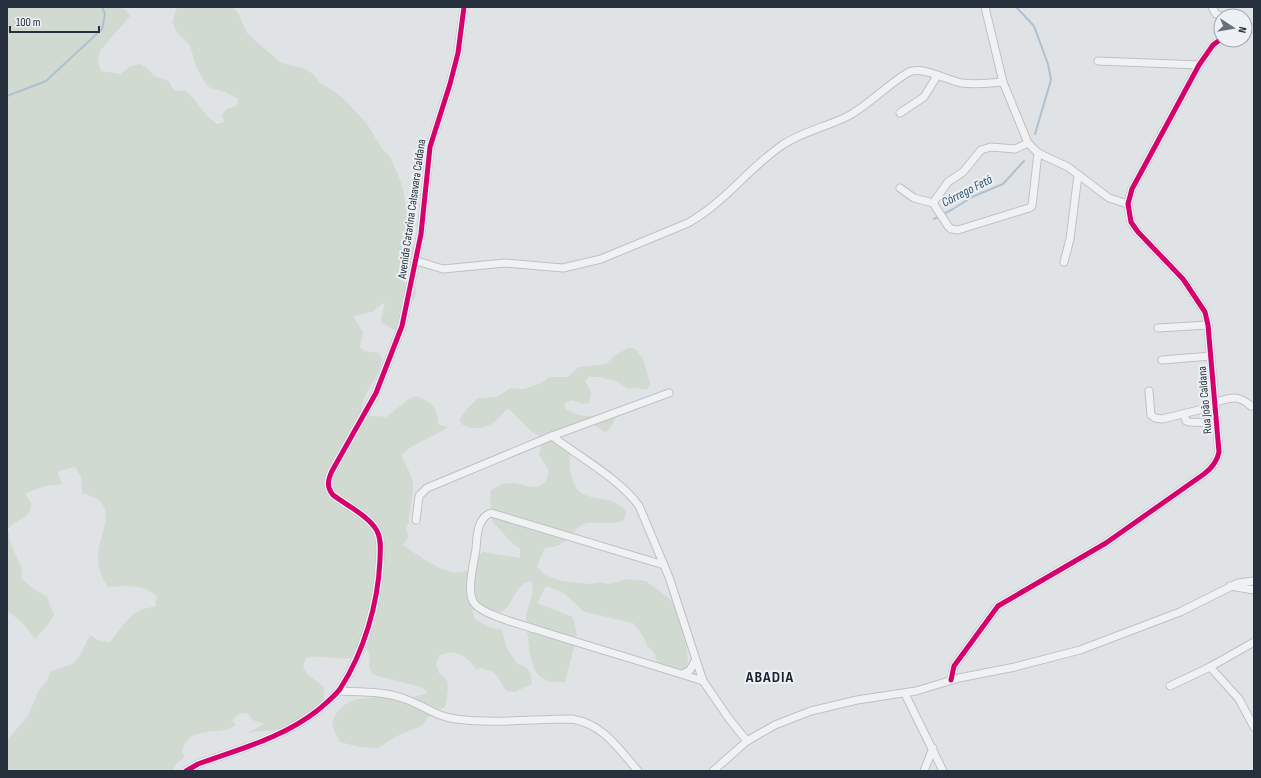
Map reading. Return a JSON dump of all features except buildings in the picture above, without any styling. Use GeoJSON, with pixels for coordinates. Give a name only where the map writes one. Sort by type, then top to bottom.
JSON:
{"type":"FeatureCollection","features":[{"type":"Feature","properties":{"kind":"street","name":"Avenida Catarina Calsavara Caldana"},"geometry":{"type":"LineString","coordinates":[[339,691],[352,670],[375,605],[380,539],[374,526],[333,495],[328,487],[329,479],[376,393],[402,326],[417,261],[430,147],[458,53],[464,7]]}},
{"type":"Feature","properties":{"kind":"street"},"geometry":{"type":"LineString","coordinates":[[985,7],[1003,82],[1028,143],[1038,152],[1078,175],[1109,198],[1128,204]]}},
{"type":"Feature","properties":{"kind":"street","name":"Rua João Caldana"},"geometry":{"type":"LineString","coordinates":[[955,679],[952,672],[959,659],[998,606],[1106,543],[1211,469],[1215,463],[1219,452],[1208,325],[1205,312],[1183,279],[1138,232],[1131,222],[1128,204],[1132,189],[1198,65],[1213,45]]}},
{"type":"Feature","properties":{"kind":"street"},"geometry":{"type":"LineString","coordinates":[[1098,62],[1198,65]]}},
{"type":"Feature","properties":{"kind":"street"},"geometry":{"type":"LineString","coordinates":[[417,261],[443,269],[505,263],[563,268],[601,259],[688,223],[701,216],[783,144],[852,114],[909,72],[920,69],[937,76],[964,83],[1003,82]]}},
{"type":"Feature","properties":{"kind":"street"},"geometry":{"type":"LineString","coordinates":[[900,113],[924,97],[937,76]]}},
{"type":"Feature","properties":{"kind":"street"},"geometry":{"type":"LineString","coordinates":[[933,203],[944,186],[969,166],[981,150],[991,147],[1015,149],[1028,143]]}},
{"type":"Feature","properties":{"kind":"street"},"geometry":{"type":"LineString","coordinates":[[900,188],[914,198],[933,203],[948,226],[951,229],[958,230],[1029,208],[1033,201],[1038,152]]}},
{"type":"Feature","properties":{"kind":"street"},"geometry":{"type":"LineString","coordinates":[[1064,262],[1070,239],[1078,175]]}},
{"type":"Feature","properties":{"kind":"street"},"geometry":{"type":"LineString","coordinates":[[1158,328],[1208,325]]}},
{"type":"Feature","properties":{"kind":"street"},"geometry":{"type":"LineString","coordinates":[[1162,360],[1211,356]]}},
{"type":"Feature","properties":{"kind":"street"},"geometry":{"type":"LineString","coordinates":[[1149,391],[1152,417],[1162,419],[1184,414],[1239,397],[1252,406]]}},
{"type":"Feature","properties":{"kind":"street"},"geometry":{"type":"LineString","coordinates":[[416,520],[419,496],[427,488],[552,436],[669,392]]}},
{"type":"Feature","properties":{"kind":"street"},"geometry":{"type":"LineString","coordinates":[[1184,414],[1186,421],[1188,422],[1217,423]]}},
{"type":"Feature","properties":{"kind":"street"},"geometry":{"type":"LineString","coordinates":[[552,436],[632,496],[640,506],[664,565],[703,681],[730,720],[747,741]]}},
{"type":"Feature","properties":{"kind":"street"},"geometry":{"type":"LineString","coordinates":[[664,565],[491,513],[486,515],[481,521],[478,531],[470,586],[471,597],[478,606],[512,621],[703,681]]}},
{"type":"Feature","properties":{"kind":"street"},"geometry":{"type":"LineString","coordinates":[[714,771],[747,741],[775,725],[811,710],[857,700],[905,694],[955,679],[1015,667],[1080,650],[1180,612],[1230,586],[1238,583],[1254,581]]}},
{"type":"Feature","properties":{"kind":"street"},"geometry":{"type":"LineString","coordinates":[[1230,586],[1254,590]]}},
{"type":"Feature","properties":{"kind":"street"},"geometry":{"type":"LineString","coordinates":[[1170,686],[1210,667],[1254,642]]}},
{"type":"Feature","properties":{"kind":"street"},"geometry":{"type":"LineString","coordinates":[[683,674],[690,670],[696,661]]}},
{"type":"Feature","properties":{"kind":"street"},"geometry":{"type":"LineString","coordinates":[[1210,667],[1239,699],[1254,727]]}},
{"type":"Feature","properties":{"kind":"street"},"geometry":{"type":"LineString","coordinates":[[186,771],[198,764],[276,736],[294,726],[318,709],[339,691],[397,696],[407,699],[434,714],[454,719],[478,721],[572,719],[585,721],[595,726],[612,741],[638,771]]}},
{"type":"Feature","properties":{"kind":"street"},"geometry":{"type":"LineString","coordinates":[[905,694],[933,748],[943,771]]}},
{"type":"Feature","properties":{"kind":"street"},"geometry":{"type":"LineString","coordinates":[[924,771],[933,748]]}},
{"type":"Feature","properties":{"kind":"shaded area"},"geometry":{"type":"Polygon","coordinates":[[[7,7],[117,7],[126,10],[130,16],[100,51],[98,62],[101,71],[120,74],[129,67],[139,64],[147,67],[154,76],[169,81],[173,89],[177,91],[184,90],[190,94],[207,116],[217,124],[224,122],[222,115],[226,109],[237,106],[238,99],[225,92],[210,88],[206,84],[196,67],[190,45],[178,34],[172,22],[177,7],[233,7],[239,15],[247,33],[281,63],[303,68],[313,74],[320,83],[344,99],[367,124],[383,150],[390,157],[399,177],[403,189],[412,246],[422,263],[416,270],[403,279],[405,284],[414,283],[416,293],[412,301],[406,305],[398,332],[382,323],[381,318],[385,302],[372,312],[353,316],[363,332],[360,347],[364,351],[379,353],[382,359],[378,373],[363,401],[362,415],[386,417],[409,399],[416,396],[433,406],[437,413],[438,424],[448,427],[412,447],[401,455],[413,482],[413,493],[406,529],[409,537],[403,545],[437,567],[456,573],[465,571],[475,563],[483,552],[520,558],[520,549],[512,543],[492,521],[490,498],[491,490],[508,483],[533,487],[538,486],[543,484],[549,471],[539,454],[542,443],[546,439],[532,432],[509,409],[493,423],[480,428],[470,428],[461,424],[460,419],[466,410],[478,398],[497,397],[510,388],[524,389],[541,383],[549,377],[567,377],[579,367],[606,364],[614,356],[628,348],[634,348],[643,358],[650,384],[647,390],[637,388],[629,389],[616,381],[598,377],[589,377],[585,381],[591,392],[589,403],[583,404],[571,400],[565,403],[565,408],[575,414],[581,415],[596,417],[616,416],[608,431],[604,432],[598,427],[586,423],[578,426],[563,427],[552,435],[570,453],[571,475],[575,486],[579,491],[583,494],[610,501],[621,506],[626,511],[624,520],[615,523],[583,524],[566,541],[554,547],[545,548],[537,566],[545,575],[562,581],[590,584],[600,582],[609,584],[628,579],[646,581],[671,600],[677,607],[687,651],[688,661],[686,670],[658,664],[654,653],[647,646],[644,638],[633,623],[584,612],[564,593],[546,586],[537,603],[573,617],[577,636],[565,682],[546,680],[536,671],[529,647],[526,620],[533,590],[531,581],[520,587],[509,605],[500,613],[482,609],[472,610],[475,619],[492,628],[502,630],[507,648],[517,663],[526,667],[531,674],[532,684],[515,692],[506,691],[497,676],[491,671],[480,668],[477,670],[469,661],[457,653],[440,655],[436,664],[439,673],[447,680],[448,690],[445,707],[431,713],[423,725],[395,737],[378,748],[359,747],[340,742],[332,726],[334,717],[340,708],[349,702],[358,699],[378,697],[409,698],[428,693],[421,687],[373,675],[369,667],[369,654],[361,644],[357,657],[344,659],[319,657],[306,658],[303,667],[308,675],[324,687],[324,695],[319,710],[309,720],[295,727],[247,733],[264,724],[252,720],[248,714],[239,714],[232,721],[236,725],[229,729],[205,732],[191,737],[186,743],[182,752],[185,757],[176,764],[172,771],[7,771],[7,740],[28,716],[39,690],[47,681],[50,672],[72,664],[79,657],[90,635],[98,640],[110,642],[134,614],[140,610],[155,607],[157,597],[141,588],[128,586],[108,587],[103,580],[100,572],[98,555],[105,526],[105,511],[102,504],[97,499],[82,493],[81,477],[75,467],[59,471],[58,475],[62,484],[45,486],[25,494],[31,503],[31,508],[26,516],[8,529],[11,545],[22,568],[21,578],[32,588],[47,597],[54,615],[50,622],[35,639],[22,622],[7,611],[7,7]]]}},
{"type":"Feature","properties":{"kind":"waterway"},"geometry":{"type":"LineString","coordinates":[[7,96],[46,81],[102,29],[105,14],[102,7]]}},
{"type":"Feature","properties":{"kind":"waterway","name":"Córrego Fetá"},"geometry":{"type":"LineString","coordinates":[[1016,7],[1034,26],[1048,64],[1051,80],[1035,134]]}},
{"type":"Feature","properties":{"kind":"waterway","name":"Córrego Fetá"},"geometry":{"type":"LineString","coordinates":[[934,219],[972,197],[1003,184],[1024,161]]}},
{"type":"Feature","properties":{"kind":"cycle path"},"geometry":{"type":"LineString","coordinates":[[186,771],[198,764],[260,742],[290,728],[318,710],[340,689],[349,675],[363,644],[373,610],[379,577],[380,538],[374,526],[369,521],[333,495],[329,489],[329,480],[332,471],[376,393],[402,326],[421,234],[430,147],[458,53],[464,7]]}},
{"type":"Feature","properties":{"kind":"cycle path"},"geometry":{"type":"LineString","coordinates":[[951,680],[954,666],[998,606],[1106,543],[1204,474],[1212,467],[1217,459],[1219,452],[1208,325],[1205,312],[1183,279],[1138,232],[1131,222],[1128,204],[1132,189],[1199,65],[1213,45]]}},
{"type":"Feature","properties":{"kind":"district","name":"ABADIA"},"geometry":{"type":"Point","coordinates":[770,677]}}]}
